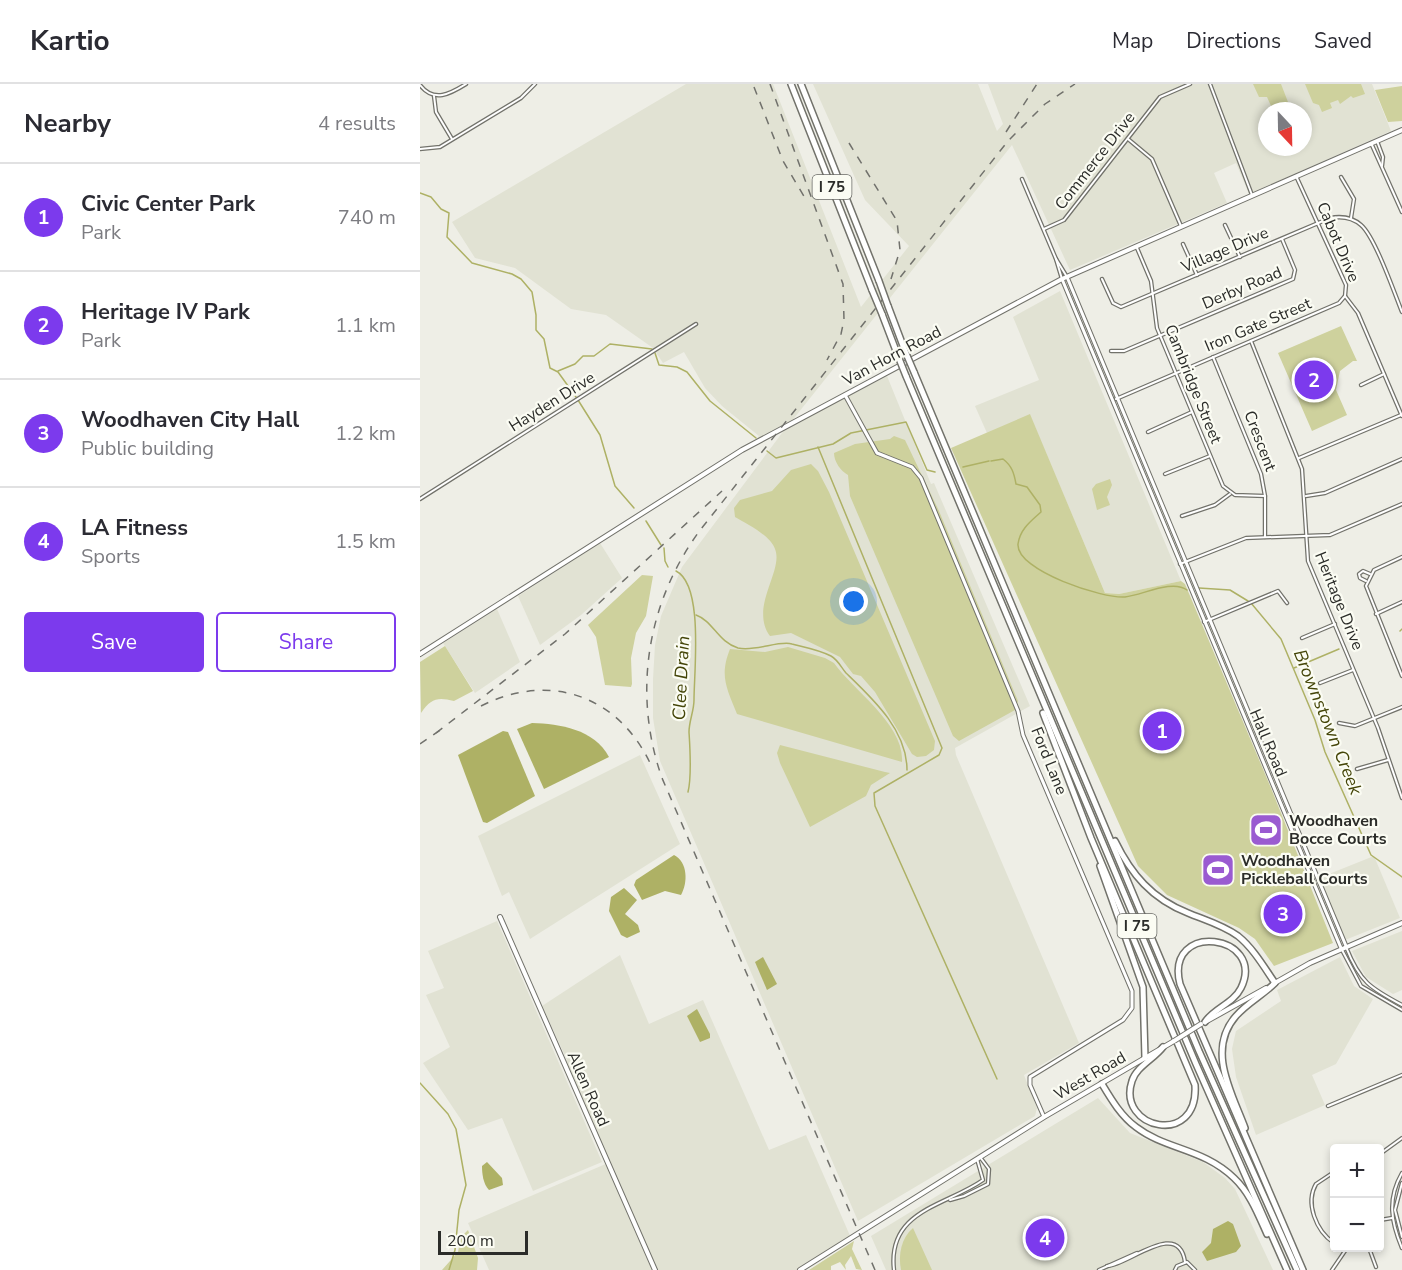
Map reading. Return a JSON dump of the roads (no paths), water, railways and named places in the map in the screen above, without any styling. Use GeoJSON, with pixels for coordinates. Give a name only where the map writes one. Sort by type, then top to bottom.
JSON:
{"type":"FeatureCollection","features":[{"type":"Feature","properties":{"kind":"highway","name":"I 75"},"geometry":{"type":"LineString","coordinates":[[791,84],[906,376],[1038,693],[1287,1270]]}},
{"type":"Feature","properties":{"kind":"highway","name":"I 75"},"geometry":{"type":"LineString","coordinates":[[801,84],[914,372],[1204,1061],[1297,1270]]}},
{"type":"Feature","properties":{"kind":"highway"},"geometry":{"type":"LineString","coordinates":[[1038,693],[1042,710],[1091,838],[1143,987],[1145,1058]]}},
{"type":"Feature","properties":{"kind":"highway"},"geometry":{"type":"LineString","coordinates":[[1098,810],[1131,871],[1143,885],[1172,906],[1237,936],[1251,950],[1275,983],[1236,1016],[1226,1033],[1222,1047],[1225,1076],[1254,1154]]}},
{"type":"Feature","properties":{"kind":"highway"},"geometry":{"type":"LineString","coordinates":[[1091,838],[1195,1085],[1196,1098],[1189,1113],[1178,1123],[1163,1126],[1139,1115],[1133,1106],[1130,1092],[1136,1073],[1163,1047]]}},
{"type":"Feature","properties":{"kind":"highway"},"geometry":{"type":"LineString","coordinates":[[1203,1023],[1209,1015],[1235,997],[1245,975],[1243,963],[1237,952],[1227,944],[1214,940],[1198,943],[1187,951],[1180,964],[1179,978],[1304,1270]]}},
{"type":"Feature","properties":{"kind":"highway"},"geometry":{"type":"LineString","coordinates":[[1102,1084],[1122,1114],[1137,1128],[1203,1156],[1234,1179],[1252,1203],[1287,1270]]}},
{"type":"Feature","properties":{"kind":"main road","name":"Van Horn Road"},"geometry":{"type":"LineString","coordinates":[[420,654],[728,459],[1064,278],[1402,130]]}},
{"type":"Feature","properties":{"kind":"main road","name":"Allen Road"},"geometry":{"type":"LineString","coordinates":[[500,917],[655,1270]]}},
{"type":"Feature","properties":{"kind":"main road","name":"West Road"},"geometry":{"type":"LineString","coordinates":[[800,1270],[1044,1117],[1203,1023],[1344,947],[1402,923]]}},
{"type":"Feature","properties":{"kind":"street"},"geometry":{"type":"LineString","coordinates":[[420,85],[434,95],[447,94],[466,84]]}},
{"type":"Feature","properties":{"kind":"street"},"geometry":{"type":"LineString","coordinates":[[420,149],[437,148],[518,100],[535,84]]}},
{"type":"Feature","properties":{"kind":"street","name":"Commerce Drive"},"geometry":{"type":"LineString","coordinates":[[1044,229],[1064,220],[1160,97],[1190,84]]}},
{"type":"Feature","properties":{"kind":"street"},"geometry":{"type":"LineString","coordinates":[[1210,84],[1252,195]]}},
{"type":"Feature","properties":{"kind":"street"},"geometry":{"type":"LineString","coordinates":[[434,95],[436,112],[452,139]]}},
{"type":"Feature","properties":{"kind":"street"},"geometry":{"type":"LineString","coordinates":[[1128,138],[1152,159],[1181,226]]}},
{"type":"Feature","properties":{"kind":"street"},"geometry":{"type":"LineString","coordinates":[[1377,141],[1383,157],[1382,166]]}},
{"type":"Feature","properties":{"kind":"street"},"geometry":{"type":"LineString","coordinates":[[1371,143],[1402,212]]}},
{"type":"Feature","properties":{"kind":"street","name":"Cabot Drive"},"geometry":{"type":"LineString","coordinates":[[1296,176],[1346,285],[1345,296],[1358,314],[1402,415]]}},
{"type":"Feature","properties":{"kind":"street"},"geometry":{"type":"LineString","coordinates":[[1341,177],[1354,199],[1351,218],[1361,224],[1368,233],[1402,312]]}},
{"type":"Feature","properties":{"kind":"street","name":"Hall Road"},"geometry":{"type":"LineString","coordinates":[[1022,179],[1107,375],[1338,926],[1355,978],[1364,988],[1402,1005]]}},
{"type":"Feature","properties":{"kind":"street","name":"Village Drive"},"geometry":{"type":"LineString","coordinates":[[1102,279],[1112,301],[1116,306],[1121,307],[1319,223],[1336,217],[1351,218]]}},
{"type":"Feature","properties":{"kind":"street"},"geometry":{"type":"LineString","coordinates":[[1225,225],[1240,257]]}},
{"type":"Feature","properties":{"kind":"street","name":"Derby Road"},"geometry":{"type":"LineString","coordinates":[[1160,336],[1293,279],[1295,271],[1281,239]]}},
{"type":"Feature","properties":{"kind":"street"},"geometry":{"type":"LineString","coordinates":[[1183,244],[1197,275]]}},
{"type":"Feature","properties":{"kind":"street","name":"Cambridge Street"},"geometry":{"type":"LineString","coordinates":[[1136,246],[1150,277],[1155,321],[1160,336],[1223,486],[1231,494]]}},
{"type":"Feature","properties":{"kind":"street","name":"Hall Road"},"geometry":{"type":"LineString","coordinates":[[1064,278],[1102,377],[1333,928],[1359,975],[1376,993],[1402,1010]]}},
{"type":"Feature","properties":{"kind":"street","name":"Iron Gate Street"},"geometry":{"type":"LineString","coordinates":[[1112,401],[1339,303],[1345,296]]}},
{"type":"Feature","properties":{"kind":"street","name":"Hayden Drive"},"geometry":{"type":"LineString","coordinates":[[420,499],[696,324]]}},
{"type":"Feature","properties":{"kind":"street"},"geometry":{"type":"LineString","coordinates":[[1111,351],[1124,351],[1160,336]]}},
{"type":"Feature","properties":{"kind":"street","name":"Heritage Drive"},"geometry":{"type":"LineString","coordinates":[[1251,341],[1299,458],[1306,496],[1308,561],[1374,718],[1402,798]]}},
{"type":"Feature","properties":{"kind":"street","name":"Crescent"},"geometry":{"type":"LineString","coordinates":[[1213,357],[1258,466],[1265,496],[1265,537]]}},
{"type":"Feature","properties":{"kind":"street"},"geometry":{"type":"LineString","coordinates":[[1361,385],[1384,374]]}},
{"type":"Feature","properties":{"kind":"street"},"geometry":{"type":"LineString","coordinates":[[1102,377],[1107,375]]}},
{"type":"Feature","properties":{"kind":"street","name":"Ford Lane"},"geometry":{"type":"LineString","coordinates":[[845,395],[881,456],[912,467],[921,478],[1018,711],[1023,735],[1132,991],[1132,1008],[1124,1020],[1030,1077],[1030,1085],[1044,1117]]}},
{"type":"Feature","properties":{"kind":"street"},"geometry":{"type":"LineString","coordinates":[[1148,432],[1192,412]]}},
{"type":"Feature","properties":{"kind":"street"},"geometry":{"type":"LineString","coordinates":[[1299,458],[1402,415]]}},
{"type":"Feature","properties":{"kind":"street"},"geometry":{"type":"LineString","coordinates":[[1165,474],[1210,456]]}},
{"type":"Feature","properties":{"kind":"street"},"geometry":{"type":"LineString","coordinates":[[1306,496],[1325,493],[1402,459]]}},
{"type":"Feature","properties":{"kind":"street"},"geometry":{"type":"LineString","coordinates":[[1138,463],[1143,461]]}},
{"type":"Feature","properties":{"kind":"street"},"geometry":{"type":"LineString","coordinates":[[1182,516],[1215,505],[1231,494],[1265,496]]}},
{"type":"Feature","properties":{"kind":"street"},"geometry":{"type":"LineString","coordinates":[[1180,564],[1240,540],[1337,533],[1402,504]]}},
{"type":"Feature","properties":{"kind":"street"},"geometry":{"type":"LineString","coordinates":[[1402,557],[1377,568],[1368,578],[1367,593],[1402,676]]}},
{"type":"Feature","properties":{"kind":"street"},"geometry":{"type":"LineString","coordinates":[[1204,622],[1278,591],[1287,603]]}},
{"type":"Feature","properties":{"kind":"street"},"geometry":{"type":"LineString","coordinates":[[1376,614],[1402,602]]}},
{"type":"Feature","properties":{"kind":"street"},"geometry":{"type":"LineString","coordinates":[[1302,638],[1335,624]]}},
{"type":"Feature","properties":{"kind":"street"},"geometry":{"type":"LineString","coordinates":[[1320,683],[1354,670]]}},
{"type":"Feature","properties":{"kind":"street"},"geometry":{"type":"LineString","coordinates":[[1339,723],[1355,726],[1402,707]]}},
{"type":"Feature","properties":{"kind":"street"},"geometry":{"type":"LineString","coordinates":[[1258,751],[1263,749]]}},
{"type":"Feature","properties":{"kind":"street"},"geometry":{"type":"LineString","coordinates":[[1357,769],[1388,760]]}},
{"type":"Feature","properties":{"kind":"street"},"geometry":{"type":"LineString","coordinates":[[1283,809],[1287,807]]}},
{"type":"Feature","properties":{"kind":"street"},"geometry":{"type":"LineString","coordinates":[[1310,873],[1314,871]]}},
{"type":"Feature","properties":{"kind":"street"},"geometry":{"type":"LineString","coordinates":[[1327,914],[1331,912]]}},
{"type":"Feature","properties":{"kind":"street"},"geometry":{"type":"LineString","coordinates":[[1333,928],[1338,926]]}},
{"type":"Feature","properties":{"kind":"street"},"geometry":{"type":"LineString","coordinates":[[1355,978],[1359,975]]}},
{"type":"Feature","properties":{"kind":"street"},"geometry":{"type":"LineString","coordinates":[[1328,1106],[1402,1076]]}},
{"type":"Feature","properties":{"kind":"street"},"geometry":{"type":"LineString","coordinates":[[1384,1151],[1402,1138]]}},
{"type":"Feature","properties":{"kind":"street"},"geometry":{"type":"LineString","coordinates":[[947,1200],[964,1196],[988,1184],[989,1169],[978,1158]]}},
{"type":"Feature","properties":{"kind":"street"},"geometry":{"type":"LineString","coordinates":[[894,1270],[895,1246],[903,1228],[915,1216],[983,1180],[978,1158]]}},
{"type":"Feature","properties":{"kind":"street"},"geometry":{"type":"LineString","coordinates":[[1402,1173],[1393,1193],[1394,1218],[1402,1248]]}},
{"type":"Feature","properties":{"kind":"street"},"geometry":{"type":"LineString","coordinates":[[1330,1175],[1316,1184],[1311,1202],[1324,1234],[1330,1239]]}},
{"type":"Feature","properties":{"kind":"street"},"geometry":{"type":"LineString","coordinates":[[1394,1218],[1396,1200],[1402,1183]]}},
{"type":"Feature","properties":{"kind":"street"},"geometry":{"type":"LineString","coordinates":[[1384,1219],[1394,1218]]}},
{"type":"Feature","properties":{"kind":"street"},"geometry":{"type":"LineString","coordinates":[[1099,1270],[1113,1261],[1160,1244],[1171,1245],[1182,1251],[1185,1262]]}},
{"type":"Feature","properties":{"kind":"street"},"geometry":{"type":"LineString","coordinates":[[1332,1270],[1343,1252]]}},
{"type":"Feature","properties":{"kind":"street"},"geometry":{"type":"LineString","coordinates":[[1370,1252],[1376,1267]]}},
{"type":"Feature","properties":{"kind":"street"},"geometry":{"type":"LineString","coordinates":[[1174,1270],[1185,1262],[1191,1263],[1195,1270]]}},
{"type":"Feature","properties":{"kind":"waterway","name":"Brownstown Creek"},"geometry":{"type":"LineString","coordinates":[[420,193],[431,197],[441,209],[449,213],[447,237],[472,263],[512,274],[521,279],[532,292],[536,330],[544,339],[550,368],[558,372],[576,397]]}},
{"type":"Feature","properties":{"kind":"waterway","name":"Brownstown Creek"},"geometry":{"type":"LineString","coordinates":[[558,371],[575,364],[583,356],[594,356],[610,344],[652,349]]}},
{"type":"Feature","properties":{"kind":"waterway","name":"Brownstown Creek"},"geometry":{"type":"LineString","coordinates":[[655,353],[659,365],[677,367],[687,372],[710,401],[756,438]]}},
{"type":"Feature","properties":{"kind":"waterway","name":"Clee Drain"},"geometry":{"type":"LineString","coordinates":[[578,400],[600,435],[615,486],[634,508]]}},
{"type":"Feature","properties":{"kind":"waterway","name":"Brownstown Creek"},"geometry":{"type":"LineString","coordinates":[[767,451],[776,458],[833,444],[851,433],[906,422],[927,470],[935,472]]}},
{"type":"Feature","properties":{"kind":"waterway"},"geometry":{"type":"LineString","coordinates":[[818,447],[942,748],[939,755],[874,793],[875,806],[997,1079]]}},
{"type":"Feature","properties":{"kind":"waterway","name":"Brownstown Creek"},"geometry":{"type":"LineString","coordinates":[[991,461],[1003,459],[1012,470],[1016,484],[1027,487],[1040,505],[1041,512],[1024,530],[1018,544],[1021,554],[1031,564],[1045,573],[1081,588],[1114,596],[1132,596],[1174,586],[1187,590]]}},
{"type":"Feature","properties":{"kind":"waterway","name":"Brownstown Creek"},"geometry":{"type":"LineString","coordinates":[[963,467],[989,461]]}},
{"type":"Feature","properties":{"kind":"waterway","name":"Clee Drain"},"geometry":{"type":"LineString","coordinates":[[646,521],[661,545]]}},
{"type":"Feature","properties":{"kind":"waterway","name":"Clee Drain"},"geometry":{"type":"LineString","coordinates":[[664,548],[668,567]]}},
{"type":"Feature","properties":{"kind":"waterway","name":"Clee Drain"},"geometry":{"type":"LineString","coordinates":[[676,571],[685,579],[691,593],[696,630],[694,704],[689,732],[688,792]]}},
{"type":"Feature","properties":{"kind":"waterway","name":"Brownstown Creek"},"geometry":{"type":"LineString","coordinates":[[1199,588],[1230,590],[1248,601]]}},
{"type":"Feature","properties":{"kind":"waterway","name":"Brownstown Creek"},"geometry":{"type":"LineString","coordinates":[[1251,603],[1281,639],[1315,720],[1325,752],[1371,855],[1402,877]]}},
{"type":"Feature","properties":{"kind":"waterway"},"geometry":{"type":"LineString","coordinates":[[696,615],[707,622],[725,641],[738,648],[787,643],[817,650],[833,658],[887,716],[901,742],[907,770]]}},
{"type":"Feature","properties":{"kind":"waterway"},"geometry":{"type":"LineString","coordinates":[[1294,668],[1339,649]]}},
{"type":"Feature","properties":{"kind":"waterway"},"geometry":{"type":"LineString","coordinates":[[420,1083],[448,1114],[456,1129],[466,1185],[459,1210],[455,1250],[449,1270]]}},
{"type":"Feature","properties":{"kind":"railway"},"geometry":{"type":"LineString","coordinates":[[770,84],[843,284],[844,320],[841,334],[827,360]]}},
{"type":"Feature","properties":{"kind":"railway"},"geometry":{"type":"LineString","coordinates":[[1006,132],[1037,84]]}},
{"type":"Feature","properties":{"kind":"railway"},"geometry":{"type":"LineString","coordinates":[[875,1270],[662,778],[653,746],[648,713],[647,681],[650,649],[657,617],[668,586],[701,529],[1008,141],[1045,104],[1075,84]]}},
{"type":"Feature","properties":{"kind":"railway"},"geometry":{"type":"LineString","coordinates":[[754,87],[783,161],[805,198]]}},
{"type":"Feature","properties":{"kind":"railway"},"geometry":{"type":"LineString","coordinates":[[849,143],[897,221],[900,250],[891,279]]}},
{"type":"Feature","properties":{"kind":"railway"},"geometry":{"type":"LineString","coordinates":[[436,733],[565,634],[722,491]]}},
{"type":"Feature","properties":{"kind":"railway"},"geometry":{"type":"LineString","coordinates":[[481,706],[507,696],[532,691],[557,691],[580,696],[601,707],[621,722],[637,741],[651,765]]}},
{"type":"Feature","properties":{"kind":"railway"},"geometry":{"type":"LineString","coordinates":[[420,744],[442,729]]}},
{"type":"Feature","properties":{"kind":"place","name":"Heritage IV Park"},"geometry":{"type":"Point","coordinates":[1314,380]}},
{"type":"Feature","properties":{"kind":"place","name":"Civic Center Park"},"geometry":{"type":"Point","coordinates":[1162,731]}},
{"type":"Feature","properties":{"kind":"place","name":"Woodhaven Bocce Courts"},"geometry":{"type":"Point","coordinates":[1266,830]}},
{"type":"Feature","properties":{"kind":"place","name":"Woodhaven Pickleball Courts"},"geometry":{"type":"Point","coordinates":[1218,870]}},
{"type":"Feature","properties":{"kind":"place","name":"Woodhaven City Hall"},"geometry":{"type":"Point","coordinates":[1283,914]}},
{"type":"Feature","properties":{"kind":"place","name":"LA Fitness"},"geometry":{"type":"Point","coordinates":[1045,1238]}}]}
